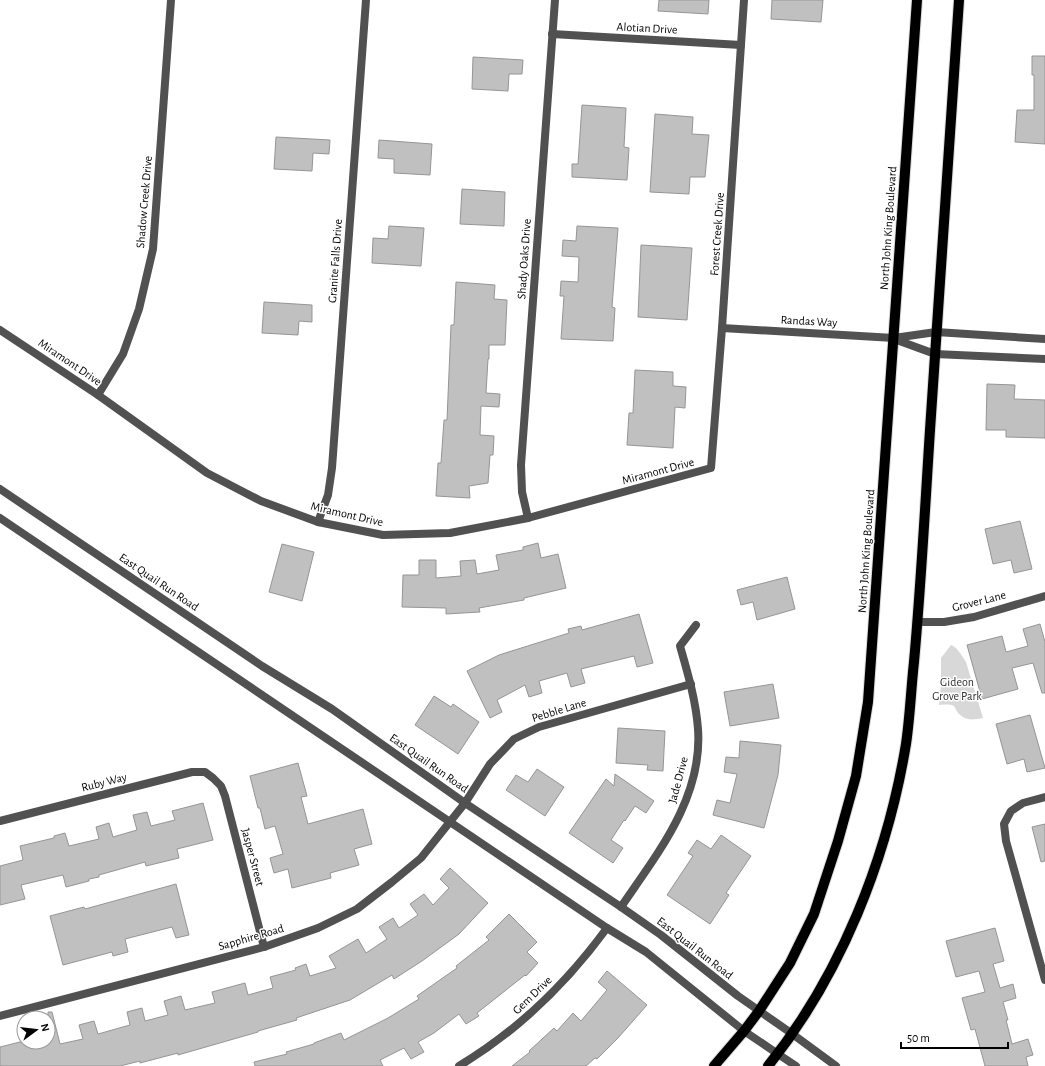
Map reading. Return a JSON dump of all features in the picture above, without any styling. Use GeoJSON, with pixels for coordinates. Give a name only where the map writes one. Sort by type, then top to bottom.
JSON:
{"type":"FeatureCollection","features":[{"type":"Feature","properties":{"kind":"main road","name":"North John King Boulevard"},"geometry":{"type":"LineString","coordinates":[[714,1066],[759,1011],[790,963],[814,914],[838,841],[856,776],[868,702],[916,0]]}},
{"type":"Feature","properties":{"kind":"main road"},"geometry":{"type":"LineString","coordinates":[[768,1066],[778,1054],[816,998],[841,952],[862,905],[894,803],[906,743],[918,622],[959,0]]}},
{"type":"Feature","properties":{"kind":"street","name":"Shadow Creek Drive"},"geometry":{"type":"LineString","coordinates":[[98,395],[123,354],[139,309],[153,249],[171,0]]}},
{"type":"Feature","properties":{"kind":"street","name":"Granite Falls Drive"},"geometry":{"type":"LineString","coordinates":[[318,522],[328,495],[332,468],[366,0]]}},
{"type":"Feature","properties":{"kind":"street","name":"Shady Oaks Drive"},"geometry":{"type":"LineString","coordinates":[[528,518],[522,492],[521,465],[555,0]]}},
{"type":"Feature","properties":{"kind":"street","name":"Forest Creek Drive"},"geometry":{"type":"LineString","coordinates":[[712,468],[744,0]]}},
{"type":"Feature","properties":{"kind":"street","name":"Alotian Drive"},"geometry":{"type":"LineString","coordinates":[[552,34],[741,45]]}},
{"type":"Feature","properties":{"kind":"street","name":"Randas Way"},"geometry":{"type":"LineString","coordinates":[[722,328],[894,338],[936,332],[1045,339]]}},
{"type":"Feature","properties":{"kind":"street","name":"Miramont Drive"},"geometry":{"type":"LineString","coordinates":[[0,330],[98,395],[207,473],[261,501],[318,522],[383,535],[450,533],[528,518],[712,468]]}},
{"type":"Feature","properties":{"kind":"street","name":"Randas Way"},"geometry":{"type":"LineString","coordinates":[[894,338],[935,354],[1045,359]]}},
{"type":"Feature","properties":{"kind":"street","name":"East Quail Run Road"},"geometry":{"type":"LineString","coordinates":[[0,489],[262,666],[332,710],[465,803],[621,907],[660,935],[738,996],[836,1066]]}},
{"type":"Feature","properties":{"kind":"street"},"geometry":{"type":"LineString","coordinates":[[0,518],[607,928],[646,952],[744,1031],[796,1066]]}},
{"type":"Feature","properties":{"kind":"street","name":"Grover Lane"},"geometry":{"type":"LineString","coordinates":[[918,622],[944,622],[974,617],[1045,596]]}},
{"type":"Feature","properties":{"kind":"street","name":"Jade Drive"},"geometry":{"type":"LineString","coordinates":[[621,907],[668,838],[684,808],[697,762],[698,730],[694,699],[680,646],[696,624]]}},
{"type":"Feature","properties":{"kind":"street","name":"Pebble Lane"},"geometry":{"type":"LineString","coordinates":[[465,803],[490,764],[514,739],[540,727],[691,684]]}},
{"type":"Feature","properties":{"kind":"street","name":"Ruby Way"},"geometry":{"type":"LineString","coordinates":[[0,821],[192,772],[205,772],[213,778]]}},
{"type":"Feature","properties":{"kind":"street","name":"Jasper Street"},"geometry":{"type":"LineString","coordinates":[[213,778],[221,786],[225,796],[264,947]]}},
{"type":"Feature","properties":{"kind":"street"},"geometry":{"type":"LineString","coordinates":[[1045,797],[1023,803],[1011,811],[1004,824],[1006,841],[1045,980]]}},
{"type":"Feature","properties":{"kind":"street","name":"Sapphire Road"},"geometry":{"type":"LineString","coordinates":[[0,1016],[264,947],[318,928],[357,908],[421,858],[465,803]]}},
{"type":"Feature","properties":{"kind":"street","name":"Gem Drive"},"geometry":{"type":"LineString","coordinates":[[459,1066],[516,1026],[556,990],[607,928]]}},
{"type":"Feature","properties":{"kind":"green space","name":"Gideon Grove Park"},"geometry":{"type":"Polygon","coordinates":[[[951,645],[958,650],[966,662],[983,718],[968,719],[959,714],[955,707],[951,705],[939,705],[941,658],[951,645]]]}},
{"type":"Feature","properties":{"kind":"building"},"geometry":{"type":"Polygon","coordinates":[[[659,0],[709,0],[708,14],[658,11],[659,0]]]}},
{"type":"Feature","properties":{"kind":"building"},"geometry":{"type":"Polygon","coordinates":[[[772,0],[823,0],[821,22],[771,19],[772,0]]]}},
{"type":"Feature","properties":{"kind":"building"},"geometry":{"type":"Polygon","coordinates":[[[1032,56],[1045,56],[1045,144],[1015,142],[1017,110],[1034,110],[1034,75],[1032,75],[1032,56]]]}},
{"type":"Feature","properties":{"kind":"building"},"geometry":{"type":"Polygon","coordinates":[[[473,57],[523,60],[522,74],[509,74],[508,91],[472,89],[473,57]]]}},
{"type":"Feature","properties":{"kind":"building"},"geometry":{"type":"Polygon","coordinates":[[[582,105],[626,108],[624,147],[629,148],[627,180],[572,177],[572,164],[578,164],[582,105]]]}},
{"type":"Feature","properties":{"kind":"building"},"geometry":{"type":"Polygon","coordinates":[[[655,114],[693,117],[692,134],[709,135],[705,177],[690,177],[689,194],[650,192],[655,114]]]}},
{"type":"Feature","properties":{"kind":"building"},"geometry":{"type":"Polygon","coordinates":[[[276,137],[330,140],[329,154],[313,153],[312,171],[274,169],[276,137]]]}},
{"type":"Feature","properties":{"kind":"building"},"geometry":{"type":"Polygon","coordinates":[[[379,140],[432,144],[430,175],[394,173],[394,159],[378,158],[379,140]]]}},
{"type":"Feature","properties":{"kind":"building"},"geometry":{"type":"Polygon","coordinates":[[[462,189],[505,192],[504,226],[460,224],[462,189]]]}},
{"type":"Feature","properties":{"kind":"building"},"geometry":{"type":"Polygon","coordinates":[[[389,226],[424,228],[421,266],[372,263],[373,238],[388,239],[389,226]]]}},
{"type":"Feature","properties":{"kind":"building"},"geometry":{"type":"Polygon","coordinates":[[[577,226],[618,228],[612,307],[615,308],[613,341],[561,339],[564,296],[560,296],[561,281],[578,282],[579,257],[562,256],[563,240],[576,241],[577,226]]]}},
{"type":"Feature","properties":{"kind":"building"},"geometry":{"type":"Polygon","coordinates":[[[641,245],[692,248],[687,320],[638,317],[641,245]]]}},
{"type":"Feature","properties":{"kind":"building"},"geometry":{"type":"Polygon","coordinates":[[[456,282],[495,285],[494,299],[507,300],[505,345],[489,345],[486,393],[500,394],[499,407],[481,406],[480,435],[494,436],[493,455],[490,455],[488,483],[469,486],[470,498],[436,496],[438,463],[441,463],[444,420],[447,420],[451,325],[454,325],[456,282]]]}},
{"type":"Feature","properties":{"kind":"building"},"geometry":{"type":"Polygon","coordinates":[[[264,302],[312,305],[312,322],[299,321],[298,335],[262,333],[264,302]]]}},
{"type":"Feature","properties":{"kind":"building"},"geometry":{"type":"Polygon","coordinates":[[[635,370],[673,372],[673,386],[686,387],[685,408],[675,407],[673,448],[627,445],[629,413],[633,413],[635,370]]]}},
{"type":"Feature","properties":{"kind":"building"},"geometry":{"type":"Polygon","coordinates":[[[987,384],[1015,385],[1014,399],[1045,400],[1045,438],[1006,437],[1006,430],[986,430],[987,384]]]}},
{"type":"Feature","properties":{"kind":"building"},"geometry":{"type":"Polygon","coordinates":[[[1020,521],[1032,569],[1014,573],[1011,560],[993,564],[985,529],[1020,521]]]}},
{"type":"Feature","properties":{"kind":"building"},"geometry":{"type":"Polygon","coordinates":[[[538,543],[541,558],[558,554],[566,588],[524,598],[524,600],[479,608],[480,612],[446,614],[446,608],[402,607],[403,575],[419,575],[419,560],[436,560],[436,578],[461,576],[460,561],[475,560],[477,574],[499,570],[496,555],[523,550],[523,547],[538,543]]]}},
{"type":"Feature","properties":{"kind":"building"},"geometry":{"type":"Polygon","coordinates":[[[282,544],[314,552],[302,601],[269,592],[282,544]]]}},
{"type":"Feature","properties":{"kind":"building"},"geometry":{"type":"Polygon","coordinates":[[[787,577],[795,609],[757,620],[753,602],[741,605],[737,590],[787,577]]]}},
{"type":"Feature","properties":{"kind":"building"},"geometry":{"type":"Polygon","coordinates":[[[639,614],[653,663],[637,667],[634,656],[581,669],[585,683],[571,687],[567,673],[539,681],[542,693],[529,697],[525,685],[497,700],[502,712],[490,718],[467,671],[499,655],[569,633],[568,629],[581,626],[582,630],[639,614]]]}},
{"type":"Feature","properties":{"kind":"building"},"geometry":{"type":"Polygon","coordinates":[[[1040,624],[1045,642],[1045,693],[1042,693],[1033,663],[1012,668],[1018,689],[982,699],[967,645],[1002,636],[1006,652],[1028,646],[1023,629],[1040,624]]]}},
{"type":"Feature","properties":{"kind":"building"},"geometry":{"type":"Polygon","coordinates":[[[773,684],[779,718],[730,726],[724,692],[773,684]]]}},
{"type":"Feature","properties":{"kind":"building"},"geometry":{"type":"Polygon","coordinates":[[[434,696],[451,707],[453,704],[479,722],[458,754],[415,725],[434,696]]]}},
{"type":"Feature","properties":{"kind":"building"},"geometry":{"type":"Polygon","coordinates":[[[1030,715],[1045,768],[1027,772],[1024,759],[1007,764],[996,724],[1030,715]]]}},
{"type":"Feature","properties":{"kind":"building"},"geometry":{"type":"Polygon","coordinates":[[[618,728],[665,731],[663,771],[647,770],[648,765],[616,763],[618,728]]]}},
{"type":"Feature","properties":{"kind":"building"},"geometry":{"type":"Polygon","coordinates":[[[740,741],[781,745],[778,775],[764,828],[713,815],[717,800],[730,803],[737,774],[724,772],[726,757],[739,758],[740,741]]]}},
{"type":"Feature","properties":{"kind":"building"},"geometry":{"type":"Polygon","coordinates":[[[298,763],[307,796],[301,797],[308,824],[363,809],[372,844],[354,849],[359,865],[330,873],[331,878],[292,888],[288,869],[274,873],[270,858],[283,854],[275,826],[265,829],[250,776],[298,763]]]}},
{"type":"Feature","properties":{"kind":"building"},"geometry":{"type":"Polygon","coordinates":[[[537,769],[564,787],[545,816],[506,790],[516,775],[528,782],[537,769]]]}},
{"type":"Feature","properties":{"kind":"building"},"geometry":{"type":"Polygon","coordinates":[[[615,774],[654,801],[646,813],[635,806],[625,821],[624,820],[611,840],[623,848],[613,863],[569,833],[606,779],[614,786],[615,774]]]}},
{"type":"Feature","properties":{"kind":"building"},"geometry":{"type":"Polygon","coordinates":[[[203,803],[213,840],[177,849],[179,858],[146,866],[145,862],[99,875],[99,877],[89,879],[89,881],[66,887],[63,875],[21,885],[25,899],[0,905],[0,866],[23,860],[20,846],[54,838],[54,836],[65,833],[69,846],[99,839],[96,827],[109,823],[113,837],[137,830],[133,815],[147,812],[151,826],[175,820],[172,811],[203,803]]]}},
{"type":"Feature","properties":{"kind":"building"},"geometry":{"type":"Polygon","coordinates":[[[1045,824],[1045,861],[1041,862],[1032,827],[1045,824]]]}},
{"type":"Feature","properties":{"kind":"building"},"geometry":{"type":"Polygon","coordinates":[[[721,835],[751,856],[726,893],[729,895],[710,924],[667,895],[693,856],[688,853],[697,840],[711,849],[721,835]]]}},
{"type":"Feature","properties":{"kind":"building"},"geometry":{"type":"Polygon","coordinates":[[[450,868],[488,903],[459,934],[422,961],[394,979],[392,975],[350,1000],[296,1018],[297,1020],[258,1032],[178,1055],[178,1053],[140,1063],[140,1061],[120,1066],[0,1066],[0,1047],[16,1043],[16,1050],[56,1050],[56,1028],[60,1044],[83,1039],[79,1025],[94,1021],[98,1034],[130,1025],[127,1012],[142,1008],[145,1021],[168,1015],[164,1001],[181,996],[185,1010],[215,1003],[212,992],[245,983],[248,995],[273,988],[270,977],[296,970],[295,968],[306,964],[310,976],[336,968],[329,956],[358,939],[366,953],[387,939],[379,927],[393,918],[399,928],[418,915],[410,904],[424,894],[433,905],[449,888],[440,879],[450,868]]]}},
{"type":"Feature","properties":{"kind":"building"},"geometry":{"type":"Polygon","coordinates":[[[176,884],[189,935],[176,938],[172,927],[125,939],[128,952],[113,956],[112,952],[63,965],[50,916],[84,907],[85,909],[176,884]]]}},
{"type":"Feature","properties":{"kind":"building"},"geometry":{"type":"Polygon","coordinates":[[[509,914],[537,942],[527,952],[538,963],[526,976],[525,975],[477,1013],[479,1016],[466,1024],[459,1014],[434,1033],[418,1042],[424,1052],[411,1059],[404,1048],[380,1060],[383,1066],[255,1066],[254,1062],[287,1054],[286,1052],[314,1044],[341,1033],[344,1040],[388,1018],[419,999],[417,996],[457,968],[456,966],[489,940],[486,937],[509,914]]]}},
{"type":"Feature","properties":{"kind":"building"},"geometry":{"type":"Polygon","coordinates":[[[995,928],[1004,961],[993,964],[1000,988],[1013,984],[1016,998],[1003,1002],[1008,1020],[1006,1020],[1012,1044],[1028,1039],[1033,1055],[1026,1057],[1028,1066],[985,1066],[975,1029],[971,1030],[962,998],[985,992],[979,971],[956,977],[946,941],[995,928]]]}},
{"type":"Feature","properties":{"kind":"building"},"geometry":{"type":"Polygon","coordinates":[[[607,971],[647,1005],[597,1059],[595,1058],[586,1066],[512,1066],[530,1052],[529,1051],[554,1028],[557,1031],[573,1013],[581,1021],[607,990],[598,982],[607,971]]]}}]}
